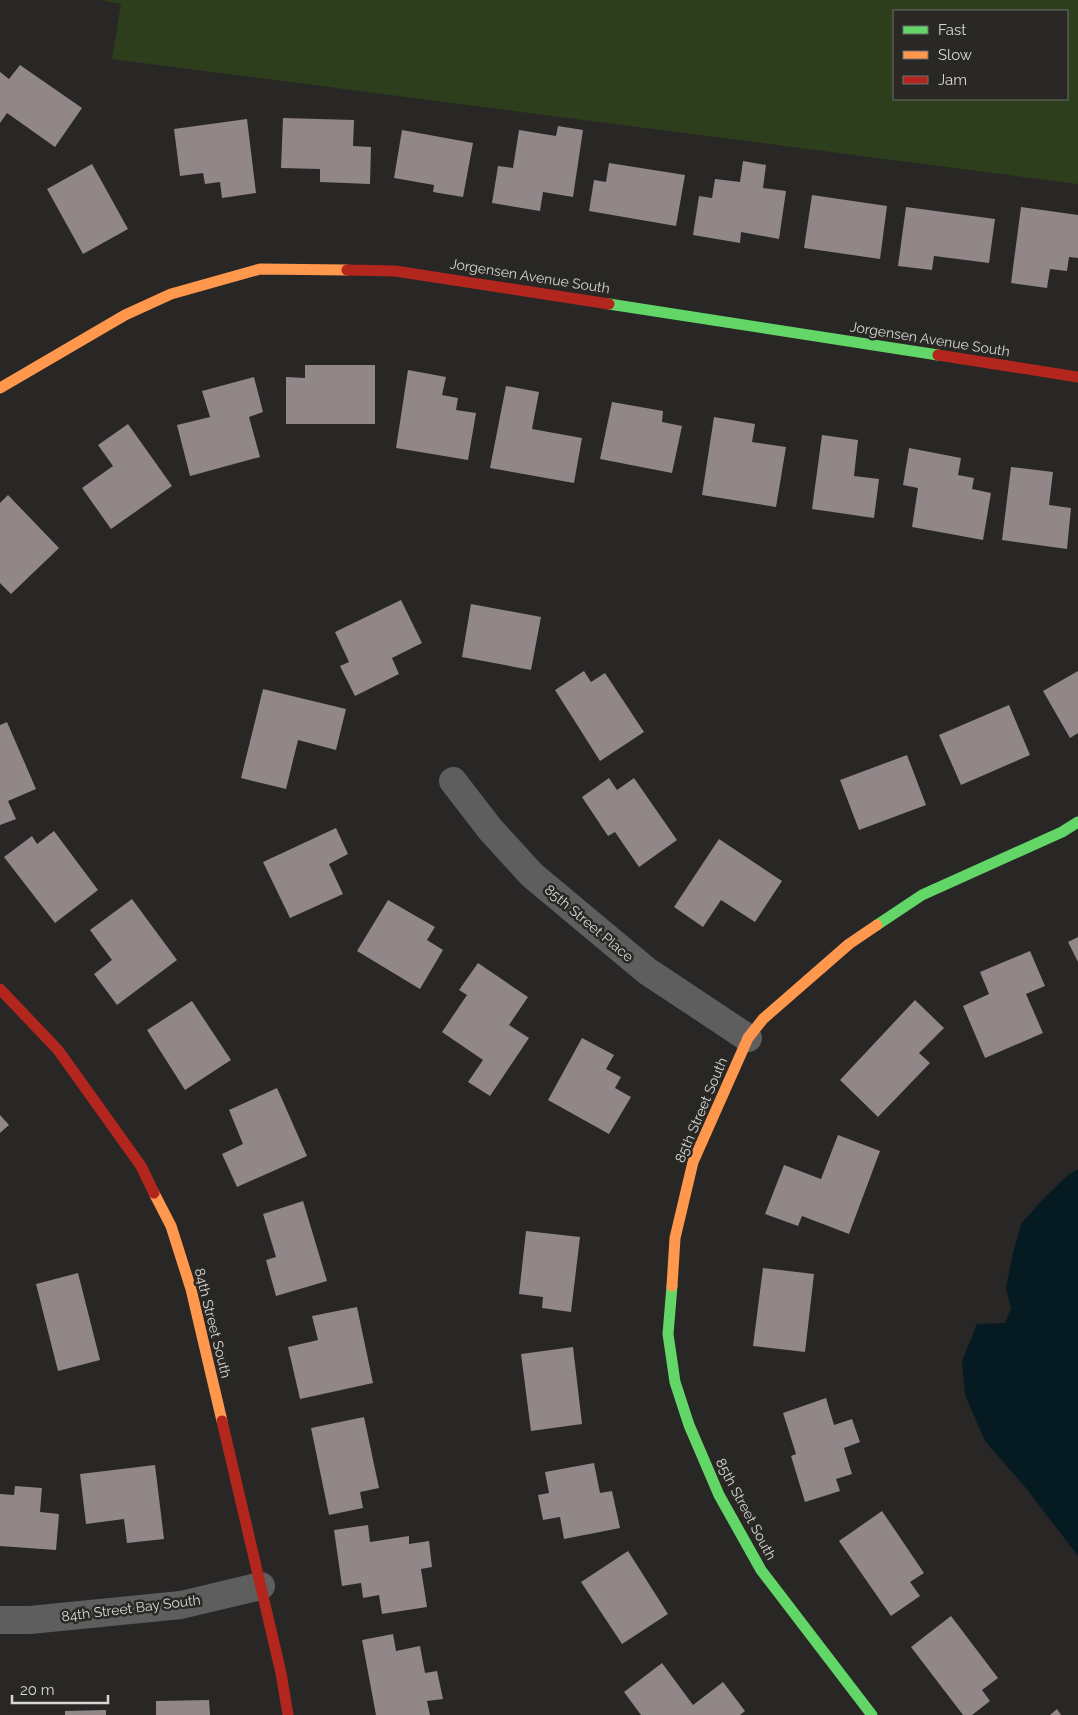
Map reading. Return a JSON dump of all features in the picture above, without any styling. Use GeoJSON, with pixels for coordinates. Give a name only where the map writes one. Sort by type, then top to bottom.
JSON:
{"type":"FeatureCollection","features":[{"type":"Feature","properties":{"kind":"street","name":"Jorgensen Avenue South"},"geometry":{"type":"LineString","coordinates":[[0,388],[125,315],[163,298],[260,269],[395,270],[1078,377]]}},
{"type":"Feature","properties":{"kind":"street","name":"85th Street Place"},"geometry":{"type":"LineString","coordinates":[[453,781],[490,829],[532,874],[647,971],[748,1038]]}},
{"type":"Feature","properties":{"kind":"street","name":"85th Street South"},"geometry":{"type":"LineString","coordinates":[[872,1715],[761,1570],[719,1495],[689,1425],[675,1382],[668,1334],[675,1238],[693,1162],[748,1038],[763,1019],[849,944],[922,895],[1062,832],[1078,822]]}},
{"type":"Feature","properties":{"kind":"street","name":"84th Street South"},"geometry":{"type":"LineString","coordinates":[[0,989],[58,1050],[141,1166],[171,1226],[191,1289],[281,1673],[288,1715]]}},
{"type":"Feature","properties":{"kind":"street","name":"84th Street Bay South"},"geometry":{"type":"LineString","coordinates":[[0,1620],[30,1620],[181,1605],[261,1586]]}},
{"type":"Feature","properties":{"kind":"green space"},"geometry":{"type":"Polygon","coordinates":[[[100,0],[1078,0],[1078,184],[112,59],[121,4],[100,0]]]}},
{"type":"Feature","properties":{"kind":"water"},"geometry":{"type":"Polygon","coordinates":[[[1078,1169],[1078,1556],[1025,1487],[985,1441],[965,1395],[962,1361],[977,1324],[1005,1323],[1011,1308],[1006,1288],[1021,1224],[1043,1199],[1068,1175],[1078,1169]]]}},
{"type":"Feature","properties":{"kind":"building"},"geometry":{"type":"Polygon","coordinates":[[[20,65],[82,108],[55,147],[7,113],[0,123],[0,72],[9,79],[20,65]]]}},
{"type":"Feature","properties":{"kind":"building"},"geometry":{"type":"Polygon","coordinates":[[[283,118],[354,120],[353,146],[371,147],[370,184],[320,182],[320,169],[281,168],[283,118]]]}},
{"type":"Feature","properties":{"kind":"building"},"geometry":{"type":"Polygon","coordinates":[[[247,119],[256,193],[222,198],[220,182],[205,184],[203,173],[180,176],[174,129],[247,119]]]}},
{"type":"Feature","properties":{"kind":"building"},"geometry":{"type":"Polygon","coordinates":[[[558,126],[583,130],[573,197],[543,192],[540,211],[492,203],[498,166],[513,168],[519,130],[556,136],[558,126]]]}},
{"type":"Feature","properties":{"kind":"building"},"geometry":{"type":"Polygon","coordinates":[[[402,130],[473,143],[463,197],[433,192],[434,185],[394,178],[402,130]]]}},
{"type":"Feature","properties":{"kind":"building"},"geometry":{"type":"Polygon","coordinates":[[[743,161],[766,165],[763,188],[786,191],[779,239],[741,232],[740,243],[693,235],[699,196],[712,198],[715,179],[740,182],[743,161]]]}},
{"type":"Feature","properties":{"kind":"building"},"geometry":{"type":"Polygon","coordinates":[[[609,163],[685,175],[676,226],[589,211],[594,180],[606,182],[609,163]]]}},
{"type":"Feature","properties":{"kind":"building"},"geometry":{"type":"Polygon","coordinates":[[[92,164],[128,229],[83,254],[47,189],[92,164]]]}},
{"type":"Feature","properties":{"kind":"building"},"geometry":{"type":"Polygon","coordinates":[[[812,195],[887,206],[880,259],[804,248],[812,195]]]}},
{"type":"Feature","properties":{"kind":"building"},"geometry":{"type":"Polygon","coordinates":[[[906,207],[995,219],[989,263],[934,256],[932,270],[898,266],[906,207]]]}},
{"type":"Feature","properties":{"kind":"building"},"geometry":{"type":"Polygon","coordinates":[[[1021,207],[1078,215],[1078,258],[1069,257],[1067,271],[1050,269],[1047,288],[1011,283],[1021,207]]]}},
{"type":"Feature","properties":{"kind":"building"},"geometry":{"type":"Polygon","coordinates":[[[305,365],[375,365],[375,424],[286,424],[286,377],[305,378],[305,365]]]}},
{"type":"Feature","properties":{"kind":"building"},"geometry":{"type":"Polygon","coordinates":[[[408,370],[446,377],[442,395],[458,398],[456,410],[476,413],[468,460],[396,448],[408,370]]]}},
{"type":"Feature","properties":{"kind":"building"},"geometry":{"type":"Polygon","coordinates":[[[254,377],[263,412],[249,417],[260,457],[190,476],[177,425],[210,417],[202,391],[254,377]]]}},
{"type":"Feature","properties":{"kind":"building"},"geometry":{"type":"Polygon","coordinates":[[[506,386],[539,392],[532,429],[582,438],[574,483],[490,468],[506,386]]]}},
{"type":"Feature","properties":{"kind":"building"},"geometry":{"type":"Polygon","coordinates":[[[612,402],[663,411],[662,422],[682,426],[672,473],[600,459],[612,402]]]}},
{"type":"Feature","properties":{"kind":"building"},"geometry":{"type":"Polygon","coordinates":[[[714,417],[755,424],[752,442],[786,447],[776,507],[702,495],[714,417]]]}},
{"type":"Feature","properties":{"kind":"building"},"geometry":{"type":"Polygon","coordinates":[[[128,424],[172,486],[111,529],[82,488],[113,466],[98,445],[128,424]]]}},
{"type":"Feature","properties":{"kind":"building"},"geometry":{"type":"Polygon","coordinates":[[[822,435],[858,440],[854,476],[879,479],[874,518],[812,509],[822,435]]]}},
{"type":"Feature","properties":{"kind":"building"},"geometry":{"type":"Polygon","coordinates":[[[909,448],[961,458],[958,475],[974,478],[972,489],[991,493],[983,540],[912,527],[918,488],[903,485],[909,448]]]}},
{"type":"Feature","properties":{"kind":"building"},"geometry":{"type":"Polygon","coordinates":[[[1011,467],[1053,472],[1049,505],[1071,508],[1067,549],[1002,540],[1011,467]]]}},
{"type":"Feature","properties":{"kind":"building"},"geometry":{"type":"Polygon","coordinates":[[[8,495],[59,548],[11,594],[0,583],[0,503],[8,495]]]}},
{"type":"Feature","properties":{"kind":"building"},"geometry":{"type":"Polygon","coordinates":[[[401,600],[422,643],[392,658],[399,674],[355,696],[340,666],[349,662],[335,632],[401,600]]]}},
{"type":"Feature","properties":{"kind":"building"},"geometry":{"type":"Polygon","coordinates":[[[471,604],[541,617],[531,670],[462,657],[471,604]]]}},
{"type":"Feature","properties":{"kind":"building"},"geometry":{"type":"Polygon","coordinates":[[[584,671],[591,682],[605,673],[644,732],[600,761],[555,690],[584,671]]]}},
{"type":"Feature","properties":{"kind":"building"},"geometry":{"type":"Polygon","coordinates":[[[1078,671],[1078,733],[1070,738],[1043,691],[1078,671]]]}},
{"type":"Feature","properties":{"kind":"building"},"geometry":{"type":"Polygon","coordinates":[[[263,689],[346,709],[336,750],[298,740],[286,789],[241,778],[263,689]]]}},
{"type":"Feature","properties":{"kind":"building"},"geometry":{"type":"Polygon","coordinates":[[[1009,705],[1030,755],[961,785],[939,735],[1009,705]]]}},
{"type":"Feature","properties":{"kind":"building"},"geometry":{"type":"Polygon","coordinates":[[[7,722],[36,789],[8,801],[16,819],[0,825],[0,725],[7,722]]]}},
{"type":"Feature","properties":{"kind":"building"},"geometry":{"type":"Polygon","coordinates":[[[907,755],[926,805],[859,830],[840,780],[907,755]]]}},
{"type":"Feature","properties":{"kind":"building"},"geometry":{"type":"Polygon","coordinates":[[[609,778],[617,790],[634,778],[677,840],[639,867],[615,832],[608,836],[582,797],[609,778]]]}},
{"type":"Feature","properties":{"kind":"building"},"geometry":{"type":"Polygon","coordinates":[[[336,828],[348,854],[329,864],[343,894],[290,918],[263,862],[336,828]]]}},
{"type":"Feature","properties":{"kind":"building"},"geometry":{"type":"Polygon","coordinates":[[[54,831],[98,890],[55,923],[4,857],[32,836],[37,844],[54,831]]]}},
{"type":"Feature","properties":{"kind":"building"},"geometry":{"type":"Polygon","coordinates":[[[719,839],[782,881],[755,922],[721,900],[703,927],[674,907],[719,839]]]}},
{"type":"Feature","properties":{"kind":"building"},"geometry":{"type":"Polygon","coordinates":[[[132,899],[177,960],[117,1005],[94,974],[112,960],[90,930],[132,899]]]}},
{"type":"Feature","properties":{"kind":"building"},"geometry":{"type":"Polygon","coordinates":[[[388,900],[435,927],[427,940],[443,950],[420,989],[357,951],[388,900]]]}},
{"type":"Feature","properties":{"kind":"building"},"geometry":{"type":"Polygon","coordinates":[[[1078,937],[1078,962],[1068,942],[1078,937]]]}},
{"type":"Feature","properties":{"kind":"building"},"geometry":{"type":"Polygon","coordinates":[[[1030,951],[1045,986],[1026,994],[1043,1033],[985,1058],[963,1006],[989,994],[980,972],[1030,951]]]}},
{"type":"Feature","properties":{"kind":"building"},"geometry":{"type":"Polygon","coordinates":[[[478,963],[528,997],[509,1025],[529,1038],[490,1096],[468,1082],[483,1060],[442,1032],[467,995],[459,990],[478,963]]]}},
{"type":"Feature","properties":{"kind":"building"},"geometry":{"type":"Polygon","coordinates":[[[915,1000],[944,1028],[919,1053],[930,1063],[878,1117],[840,1080],[915,1000]]]}},
{"type":"Feature","properties":{"kind":"building"},"geometry":{"type":"Polygon","coordinates":[[[192,1001],[231,1060],[185,1090],[147,1030],[192,1001]]]}},
{"type":"Feature","properties":{"kind":"building"},"geometry":{"type":"Polygon","coordinates":[[[582,1038],[614,1055],[606,1069],[621,1077],[615,1088],[631,1097],[609,1134],[548,1100],[582,1038]]]}},
{"type":"Feature","properties":{"kind":"building"},"geometry":{"type":"Polygon","coordinates":[[[277,1088],[307,1156],[237,1187],[222,1154],[243,1144],[229,1110],[277,1088]]]}},
{"type":"Feature","properties":{"kind":"building"},"geometry":{"type":"Polygon","coordinates":[[[0,1115],[9,1125],[0,1133],[0,1115]]]}},
{"type":"Feature","properties":{"kind":"building"},"geometry":{"type":"Polygon","coordinates":[[[838,1135],[880,1151],[849,1234],[802,1216],[798,1226],[765,1214],[784,1165],[821,1179],[838,1135]]]}},
{"type":"Feature","properties":{"kind":"building"},"geometry":{"type":"Polygon","coordinates":[[[303,1201],[327,1281],[276,1296],[266,1260],[276,1257],[263,1214],[303,1201]]]}},
{"type":"Feature","properties":{"kind":"building"},"geometry":{"type":"Polygon","coordinates":[[[526,1231],[580,1237],[571,1312],[542,1308],[543,1297],[519,1294],[526,1231]]]}},
{"type":"Feature","properties":{"kind":"building"},"geometry":{"type":"Polygon","coordinates":[[[763,1268],[814,1274],[805,1352],[753,1346],[763,1268]]]}},
{"type":"Feature","properties":{"kind":"building"},"geometry":{"type":"Polygon","coordinates":[[[78,1273],[100,1360],[58,1371],[36,1284],[78,1273]]]}},
{"type":"Feature","properties":{"kind":"building"},"geometry":{"type":"Polygon","coordinates":[[[357,1307],[373,1383],[300,1399],[288,1347],[318,1340],[312,1316],[357,1307]]]}},
{"type":"Feature","properties":{"kind":"building"},"geometry":{"type":"Polygon","coordinates":[[[573,1347],[582,1424],[531,1431],[521,1354],[573,1347]]]}},
{"type":"Feature","properties":{"kind":"building"},"geometry":{"type":"Polygon","coordinates":[[[826,1398],[834,1425],[852,1419],[860,1442],[844,1448],[852,1474],[836,1479],[840,1491],[805,1502],[791,1456],[796,1454],[783,1413],[826,1398]]]}},
{"type":"Feature","properties":{"kind":"building"},"geometry":{"type":"Polygon","coordinates":[[[364,1417],[379,1488],[360,1492],[363,1508],[329,1515],[311,1428],[364,1417]]]}},
{"type":"Feature","properties":{"kind":"building"},"geometry":{"type":"Polygon","coordinates":[[[594,1463],[600,1493],[612,1491],[620,1528],[564,1539],[560,1517],[543,1520],[538,1495],[549,1493],[545,1472],[594,1463]]]}},
{"type":"Feature","properties":{"kind":"building"},"geometry":{"type":"Polygon","coordinates":[[[155,1465],[164,1539],[127,1543],[124,1519],[86,1524],[80,1474],[155,1465]]]}},
{"type":"Feature","properties":{"kind":"building"},"geometry":{"type":"Polygon","coordinates":[[[15,1486],[42,1488],[40,1512],[59,1514],[56,1550],[0,1546],[0,1494],[14,1495],[15,1486]]]}},
{"type":"Feature","properties":{"kind":"building"},"geometry":{"type":"Polygon","coordinates":[[[882,1511],[924,1573],[910,1582],[920,1596],[891,1616],[839,1541],[882,1511]]]}},
{"type":"Feature","properties":{"kind":"building"},"geometry":{"type":"Polygon","coordinates":[[[368,1525],[370,1542],[409,1536],[409,1544],[429,1541],[432,1567],[421,1569],[427,1607],[382,1614],[379,1595],[363,1598],[361,1583],[342,1586],[334,1530],[368,1525]]]}},
{"type":"Feature","properties":{"kind":"building"},"geometry":{"type":"Polygon","coordinates":[[[628,1551],[668,1614],[622,1644],[581,1582],[628,1551]]]}},
{"type":"Feature","properties":{"kind":"building"},"geometry":{"type":"Polygon","coordinates":[[[951,1616],[998,1678],[982,1690],[990,1701],[972,1715],[963,1715],[911,1647],[951,1616]]]}},
{"type":"Feature","properties":{"kind":"building"},"geometry":{"type":"Polygon","coordinates":[[[393,1634],[396,1651],[420,1646],[425,1673],[437,1671],[443,1699],[427,1701],[430,1715],[376,1715],[362,1640],[393,1634]]]}},
{"type":"Feature","properties":{"kind":"building"},"geometry":{"type":"Polygon","coordinates":[[[662,1663],[693,1705],[723,1682],[745,1711],[740,1715],[641,1715],[624,1692],[662,1663]]]}},
{"type":"Feature","properties":{"kind":"building"},"geometry":{"type":"Polygon","coordinates":[[[209,1700],[210,1715],[156,1715],[156,1701],[209,1700]]]}},
{"type":"Feature","properties":{"kind":"building"},"geometry":{"type":"Polygon","coordinates":[[[1057,1709],[1061,1715],[1050,1715],[1057,1709]]]}},
{"type":"Feature","properties":{"kind":"building"},"geometry":{"type":"Polygon","coordinates":[[[106,1710],[106,1715],[65,1715],[65,1711],[106,1710]]]}},
{"type":"Feature","properties":{"kind":"traffic: fast"},"geometry":{"type":"LineString","coordinates":[[609,304],[938,355]]}},
{"type":"Feature","properties":{"kind":"traffic: fast"},"geometry":{"type":"LineString","coordinates":[[877,925],[922,895],[1062,832],[1078,822]]}},
{"type":"Feature","properties":{"kind":"traffic: fast"},"geometry":{"type":"LineString","coordinates":[[672,1286],[668,1334],[675,1382],[689,1425],[719,1495],[761,1570],[872,1715]]}},
{"type":"Feature","properties":{"kind":"traffic: slow"},"geometry":{"type":"LineString","coordinates":[[0,388],[125,315],[171,294],[260,269],[347,270]]}},
{"type":"Feature","properties":{"kind":"traffic: slow"},"geometry":{"type":"LineString","coordinates":[[672,1286],[675,1238],[693,1162],[748,1038],[763,1019],[849,944],[877,925]]}},
{"type":"Feature","properties":{"kind":"traffic: slow"},"geometry":{"type":"LineString","coordinates":[[154,1193],[171,1226],[191,1289],[222,1421]]}},
{"type":"Feature","properties":{"kind":"traffic: jam"},"geometry":{"type":"LineString","coordinates":[[347,270],[395,271],[609,304]]}},
{"type":"Feature","properties":{"kind":"traffic: jam"},"geometry":{"type":"LineString","coordinates":[[938,355],[1078,377]]}},
{"type":"Feature","properties":{"kind":"traffic: jam"},"geometry":{"type":"LineString","coordinates":[[0,989],[58,1050],[141,1166],[154,1193]]}},
{"type":"Feature","properties":{"kind":"traffic: jam"},"geometry":{"type":"LineString","coordinates":[[222,1421],[281,1673],[288,1715]]}}]}
